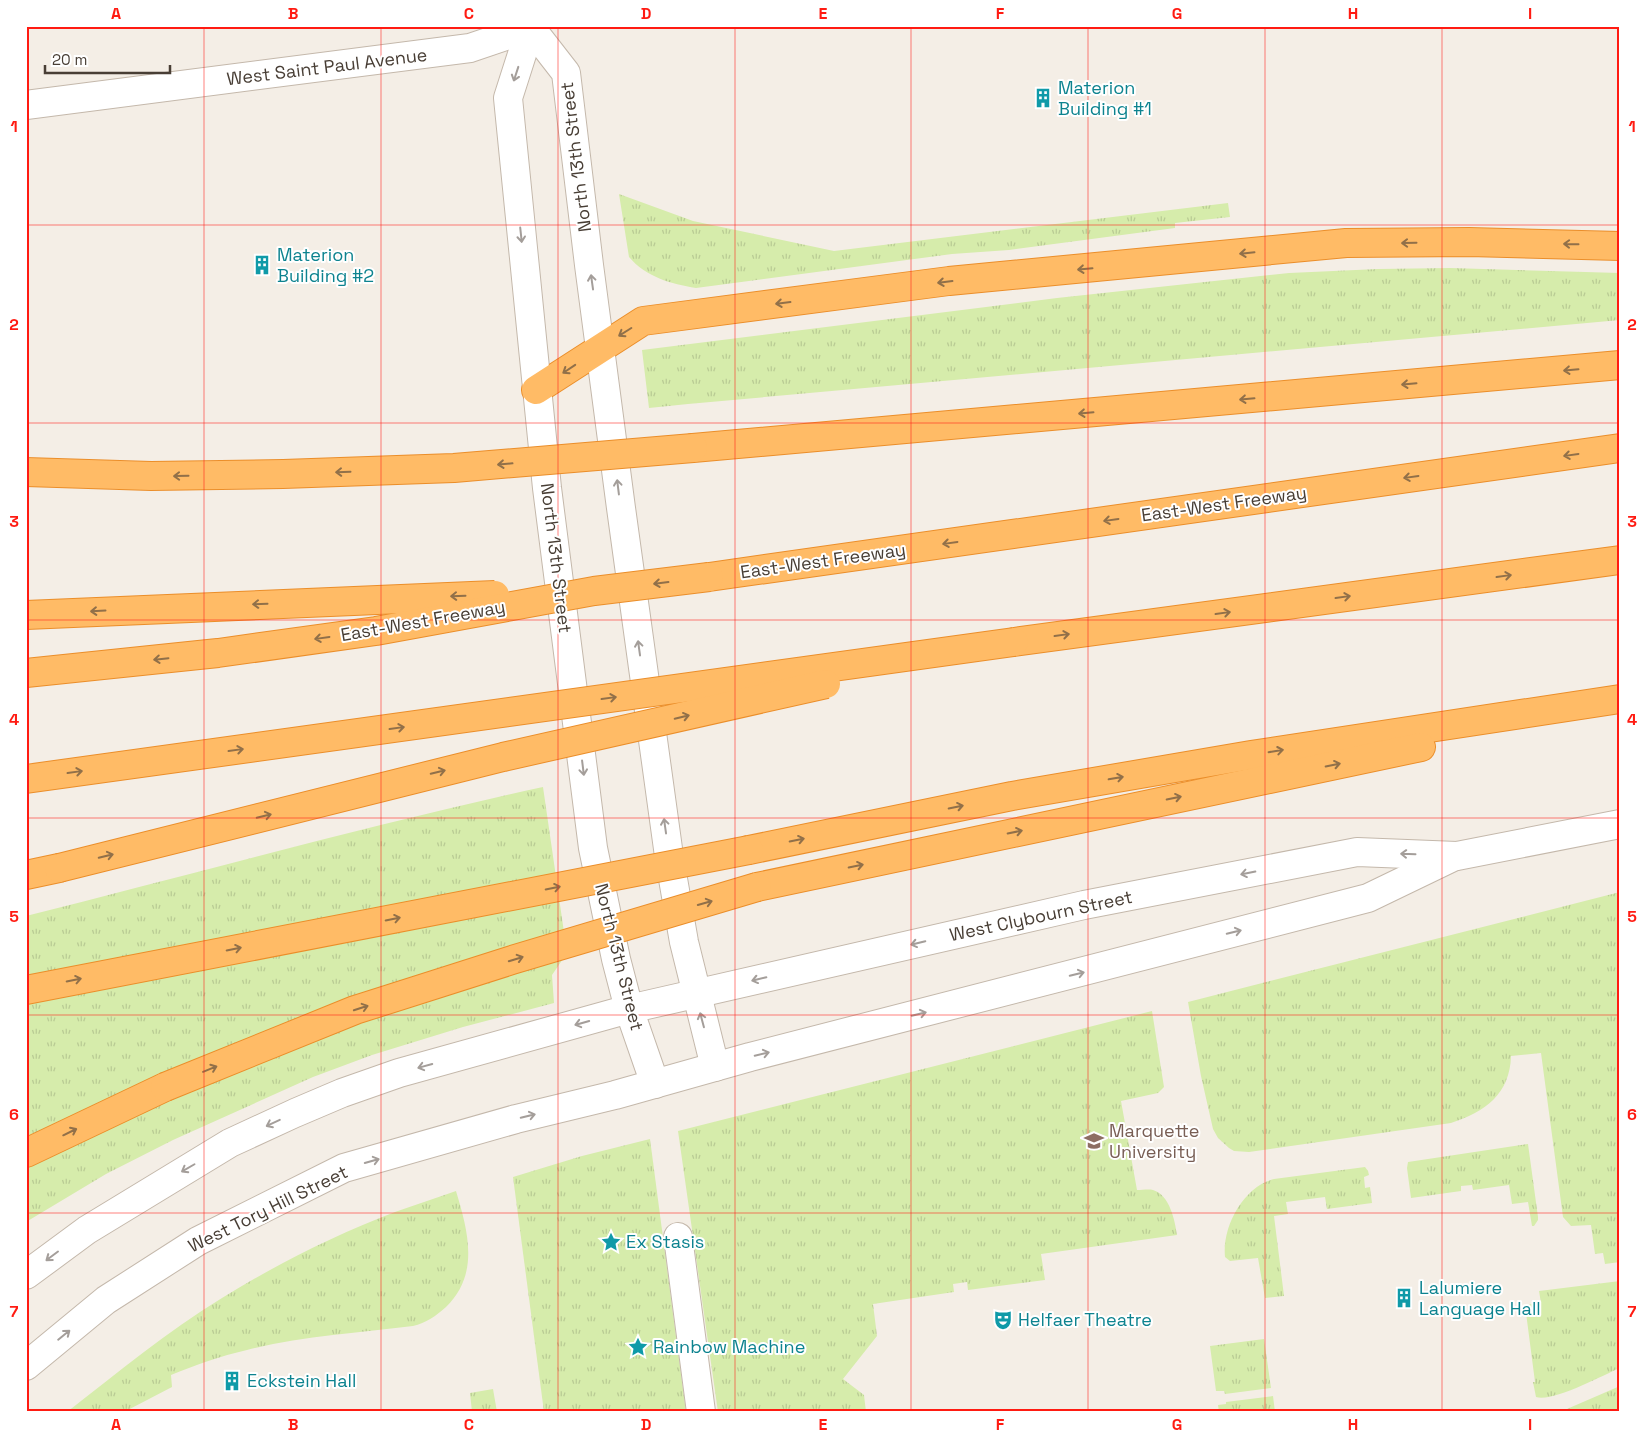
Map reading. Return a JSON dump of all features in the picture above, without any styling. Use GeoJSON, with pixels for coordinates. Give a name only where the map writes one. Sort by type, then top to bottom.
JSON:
{"type":"FeatureCollection","features":[{"type":"Feature","properties":{"kind":"highway"},"geometry":{"type":"LineString","coordinates":[[536,390],[643,321],[958,281],[1346,243],[1469,242],[1620,246]]}},
{"type":"Feature","properties":{"kind":"highway"},"geometry":{"type":"LineString","coordinates":[[26,472],[151,476],[454,468],[1620,365]]}},
{"type":"Feature","properties":{"kind":"highway","name":"East-West Freeway"},"geometry":{"type":"LineString","coordinates":[[26,673],[218,654],[376,631],[594,591],[710,577],[1620,448]]}},
{"type":"Feature","properties":{"kind":"highway"},"geometry":{"type":"LineString","coordinates":[[26,779],[1620,560]]}},
{"type":"Feature","properties":{"kind":"highway"},"geometry":{"type":"LineString","coordinates":[[26,614],[594,591]]}},
{"type":"Feature","properties":{"kind":"highway"},"geometry":{"type":"LineString","coordinates":[[26,875],[503,757],[1014,642]]}},
{"type":"Feature","properties":{"kind":"highway"},"geometry":{"type":"LineString","coordinates":[[26,990],[749,850],[1012,796],[1251,755],[1620,698]]}},
{"type":"Feature","properties":{"kind":"highway"},"geometry":{"type":"LineString","coordinates":[[26,1153],[165,1087],[355,1010],[512,960],[757,887],[1620,705]]}},
{"type":"Feature","properties":{"kind":"street","name":"West Saint Paul Avenue"},"geometry":{"type":"LineString","coordinates":[[26,106],[470,48],[532,27]]}},
{"type":"Feature","properties":{"kind":"street","name":"North 13th Street"},"geometry":{"type":"LineString","coordinates":[[532,27],[566,73],[636,625],[669,856],[684,942],[715,1067]]}},
{"type":"Feature","properties":{"kind":"street","name":"North 13th Street"},"geometry":{"type":"LineString","coordinates":[[532,27],[508,98],[547,488],[593,848],[616,959],[629,1009],[656,1084]]}},
{"type":"Feature","properties":{"kind":"street","name":"West Clybourn Street"},"geometry":{"type":"LineString","coordinates":[[629,1009],[1084,905],[1357,852],[1457,856],[1620,824]]}},
{"type":"Feature","properties":{"kind":"street","name":"West Clybourn Street"},"geometry":{"type":"LineString","coordinates":[[656,1084],[715,1067],[1368,898],[1457,856]]}},
{"type":"Feature","properties":{"kind":"street"},"geometry":{"type":"LineString","coordinates":[[26,1275],[87,1230],[158,1186],[230,1143],[295,1112],[342,1092],[399,1074],[629,1009]]}},
{"type":"Feature","properties":{"kind":"street","name":"West Tory Hill Street"},"geometry":{"type":"LineString","coordinates":[[26,1366],[106,1300],[198,1241],[344,1168],[516,1119],[656,1084]]}},
{"type":"Feature","properties":{"kind":"street"},"geometry":{"type":"LineString","coordinates":[[678,1237],[701,1412]]}},
{"type":"Feature","properties":{"kind":"green space"},"geometry":{"type":"Polygon","coordinates":[[[619,194],[693,221],[834,251],[1228,203],[1230,217],[1175,223],[1175,228],[1009,250],[952,254],[696,288],[651,275],[629,257],[619,194]]]}},
{"type":"Feature","properties":{"kind":"green space"},"geometry":{"type":"Polygon","coordinates":[[[1450,268],[1620,273],[1620,320],[649,408],[642,350],[1057,298],[1289,273],[1450,268]]]}},
{"type":"Feature","properties":{"kind":"green space"},"geometry":{"type":"Polygon","coordinates":[[[543,787],[567,953],[552,975],[554,1003],[463,1027],[372,1055],[313,1077],[173,1140],[106,1174],[26,1222],[26,916],[348,833],[543,787]]]}},
{"type":"Feature","properties":{"kind":"green space"},"geometry":{"type":"Polygon","coordinates":[[[1620,892],[1620,1262],[1605,1264],[1603,1253],[1595,1254],[1591,1225],[1571,1226],[1563,1217],[1541,1053],[1511,1056],[1510,1069],[1506,1081],[1501,1091],[1493,1100],[1475,1113],[1451,1123],[1249,1152],[1234,1151],[1218,1138],[1213,1129],[1201,1076],[1188,1002],[1620,892]]]}},
{"type":"Feature","properties":{"kind":"green space"},"geometry":{"type":"Polygon","coordinates":[[[1152,1011],[1164,1087],[1158,1093],[1121,1101],[1137,1190],[1153,1190],[1164,1197],[1171,1209],[1177,1235],[1041,1254],[1045,1280],[968,1290],[967,1282],[953,1284],[954,1292],[873,1304],[877,1336],[843,1379],[864,1395],[866,1412],[718,1412],[678,1131],[1152,1011]]]}},
{"type":"Feature","properties":{"kind":"green space"},"geometry":{"type":"Polygon","coordinates":[[[650,1139],[686,1412],[544,1412],[513,1177],[582,1156],[650,1139]]]}},
{"type":"Feature","properties":{"kind":"green space"},"geometry":{"type":"Polygon","coordinates":[[[1528,1144],[1538,1217],[1534,1226],[1532,1226],[1528,1202],[1512,1204],[1509,1185],[1473,1190],[1472,1185],[1461,1186],[1461,1191],[1411,1198],[1408,1162],[1528,1144]]]}},
{"type":"Feature","properties":{"kind":"green space"},"geometry":{"type":"Polygon","coordinates":[[[1365,1167],[1369,1175],[1364,1177],[1365,1188],[1370,1187],[1372,1203],[1327,1209],[1325,1197],[1286,1202],[1288,1214],[1274,1216],[1284,1296],[1265,1298],[1258,1258],[1230,1261],[1225,1257],[1227,1233],[1231,1221],[1244,1199],[1263,1183],[1274,1179],[1365,1167]]]}},
{"type":"Feature","properties":{"kind":"green space"},"geometry":{"type":"Polygon","coordinates":[[[456,1191],[467,1237],[467,1266],[464,1281],[457,1294],[446,1307],[431,1319],[413,1326],[308,1338],[237,1352],[171,1375],[172,1387],[124,1412],[67,1412],[182,1324],[264,1273],[350,1230],[456,1191]]]}},
{"type":"Feature","properties":{"kind":"green space"},"geometry":{"type":"Polygon","coordinates":[[[1620,1281],[1620,1368],[1554,1396],[1536,1397],[1525,1305],[1541,1303],[1539,1291],[1620,1281]]]}},
{"type":"Feature","properties":{"kind":"green space"},"geometry":{"type":"Polygon","coordinates":[[[1264,1339],[1271,1388],[1225,1394],[1224,1391],[1216,1391],[1210,1346],[1264,1339]]]}},
{"type":"Feature","properties":{"kind":"green space"},"geometry":{"type":"Polygon","coordinates":[[[1620,1386],[1620,1412],[1560,1412],[1620,1386]]]}},
{"type":"Feature","properties":{"kind":"green space"},"geometry":{"type":"Polygon","coordinates":[[[493,1389],[497,1412],[472,1412],[470,1393],[493,1389]]]}},
{"type":"Feature","properties":{"kind":"green space"},"geometry":{"type":"Polygon","coordinates":[[[1273,1396],[1275,1412],[1219,1412],[1218,1405],[1226,1404],[1226,1402],[1273,1396]]]}},
{"type":"Feature","properties":{"kind":"place","name":"Materion Building #1"},"geometry":{"type":"Point","coordinates":[1043,98]}},
{"type":"Feature","properties":{"kind":"place","name":"Materion Building #2"},"geometry":{"type":"Point","coordinates":[262,265]}},
{"type":"Feature","properties":{"kind":"place","name":"Marquette University"},"geometry":{"type":"Point","coordinates":[1094,1141]}},
{"type":"Feature","properties":{"kind":"place","name":"Ex Stasis"},"geometry":{"type":"Point","coordinates":[611,1242]}},
{"type":"Feature","properties":{"kind":"place","name":"Lalumiere Language Hall"},"geometry":{"type":"Point","coordinates":[1404,1298]}},
{"type":"Feature","properties":{"kind":"place","name":"Helfaer Theatre"},"geometry":{"type":"Point","coordinates":[1003,1320]}},
{"type":"Feature","properties":{"kind":"place","name":"Rainbow Machine"},"geometry":{"type":"Point","coordinates":[638,1347]}},
{"type":"Feature","properties":{"kind":"place","name":"Eckstein Hall"},"geometry":{"type":"Point","coordinates":[232,1381]}}]}
